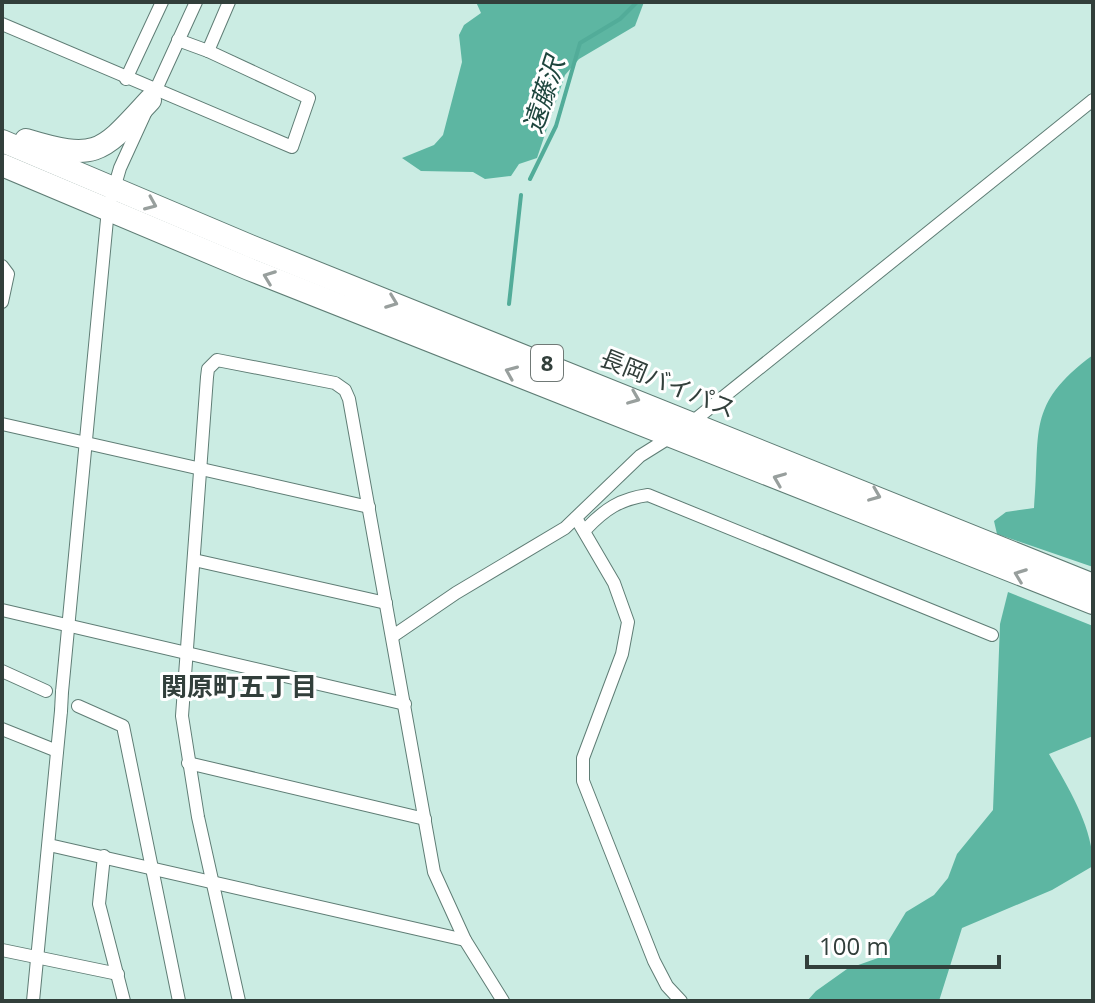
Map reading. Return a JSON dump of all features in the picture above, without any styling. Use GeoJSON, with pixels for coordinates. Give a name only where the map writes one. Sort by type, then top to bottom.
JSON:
{"type":"FeatureCollection","features":[{"type":"Feature","properties":{"kind":"highway"},"geometry":{"type":"LineString","coordinates":[[2,133],[74,153],[97,150],[105,146],[153,95]]}},
{"type":"Feature","properties":{"kind":"highway","name":"長岡バイパス"},"geometry":{"type":"LineString","coordinates":[[2,141],[111,198],[672,436],[1093,603]]}},
{"type":"Feature","properties":{"kind":"highway","name":"長岡バイパス"},"geometry":{"type":"LineString","coordinates":[[2,165],[111,198],[250,246],[694,421],[1093,585]]}},
{"type":"Feature","properties":{"kind":"street"},"geometry":{"type":"LineString","coordinates":[[126,79],[162,2]]}},
{"type":"Feature","properties":{"kind":"street"},"geometry":{"type":"LineString","coordinates":[[33,1001],[111,198],[153,95],[196,2]]}},
{"type":"Feature","properties":{"kind":"street"},"geometry":{"type":"LineString","coordinates":[[208,51],[229,2]]}},
{"type":"Feature","properties":{"kind":"street"},"geometry":{"type":"LineString","coordinates":[[2,24],[126,79],[153,95],[292,147],[309,98],[178,40]]}},
{"type":"Feature","properties":{"kind":"street"},"geometry":{"type":"LineString","coordinates":[[393,636],[576,518],[640,456],[694,421],[1093,100]]}},
{"type":"Feature","properties":{"kind":"street"},"geometry":{"type":"LineString","coordinates":[[2,266],[8,274],[2,302]]}},
{"type":"Feature","properties":{"kind":"street"},"geometry":{"type":"LineString","coordinates":[[239,1001],[188,763],[182,716],[184,653],[207,377],[208,369],[217,360],[335,383],[345,390],[393,636],[434,872],[465,940],[503,1001]]}},
{"type":"Feature","properties":{"kind":"street"},"geometry":{"type":"LineString","coordinates":[[2,424],[369,507]]}},
{"type":"Feature","properties":{"kind":"street"},"geometry":{"type":"LineString","coordinates":[[586,529],[603,510],[625,498],[648,495],[992,635]]}},
{"type":"Feature","properties":{"kind":"street"},"geometry":{"type":"LineString","coordinates":[[576,518],[586,529],[622,599],[628,622],[622,654],[583,758],[583,781],[654,961],[681,1001]]}},
{"type":"Feature","properties":{"kind":"street"},"geometry":{"type":"LineString","coordinates":[[194,560],[386,603]]}},
{"type":"Feature","properties":{"kind":"street"},"geometry":{"type":"LineString","coordinates":[[2,610],[405,704]]}},
{"type":"Feature","properties":{"kind":"street"},"geometry":{"type":"LineString","coordinates":[[2,671],[46,691]]}},
{"type":"Feature","properties":{"kind":"street"},"geometry":{"type":"LineString","coordinates":[[78,706],[123,726],[179,1001]]}},
{"type":"Feature","properties":{"kind":"street"},"geometry":{"type":"LineString","coordinates":[[2,729],[57,751]]}},
{"type":"Feature","properties":{"kind":"street"},"geometry":{"type":"LineString","coordinates":[[188,763],[425,819]]}},
{"type":"Feature","properties":{"kind":"street"},"geometry":{"type":"LineString","coordinates":[[49,845],[465,940]]}},
{"type":"Feature","properties":{"kind":"street"},"geometry":{"type":"LineString","coordinates":[[104,856],[99,904],[124,1001]]}},
{"type":"Feature","properties":{"kind":"street"},"geometry":{"type":"LineString","coordinates":[[2,950],[118,974]]}},
{"type":"Feature","properties":{"kind":"green space"},"geometry":{"type":"Polygon","coordinates":[[[476,2],[644,2],[635,26],[579,59],[565,75],[537,158],[519,164],[511,176],[485,179],[473,172],[421,171],[402,158],[434,145],[443,135],[462,62],[459,35],[464,25],[481,13],[476,2]]]}},
{"type":"Feature","properties":{"kind":"green space"},"geometry":{"type":"Polygon","coordinates":[[[1093,355],[1093,567],[997,534],[994,521],[1006,512],[1034,508],[1038,439],[1046,405],[1071,373],[1093,355]]]}},
{"type":"Feature","properties":{"kind":"green space"},"geometry":{"type":"Polygon","coordinates":[[[1008,592],[1093,626],[1093,736],[1049,754],[1084,822],[1093,866],[1052,890],[962,928],[939,1001],[807,1001],[847,969],[878,958],[906,912],[934,895],[948,878],[957,854],[993,810],[1000,624],[1008,592]]]}},
{"type":"Feature","properties":{"kind":"waterway","name":"遠藤沢"},"geometry":{"type":"LineString","coordinates":[[530,179],[556,126],[580,43],[620,19],[637,2]]}},
{"type":"Feature","properties":{"kind":"waterway","name":"遠藤沢"},"geometry":{"type":"LineString","coordinates":[[509,304],[521,195]]}},
{"type":"Feature","properties":{"kind":"district","name":"関原町五丁目"},"geometry":{"type":"Point","coordinates":[239,687]}}]}
